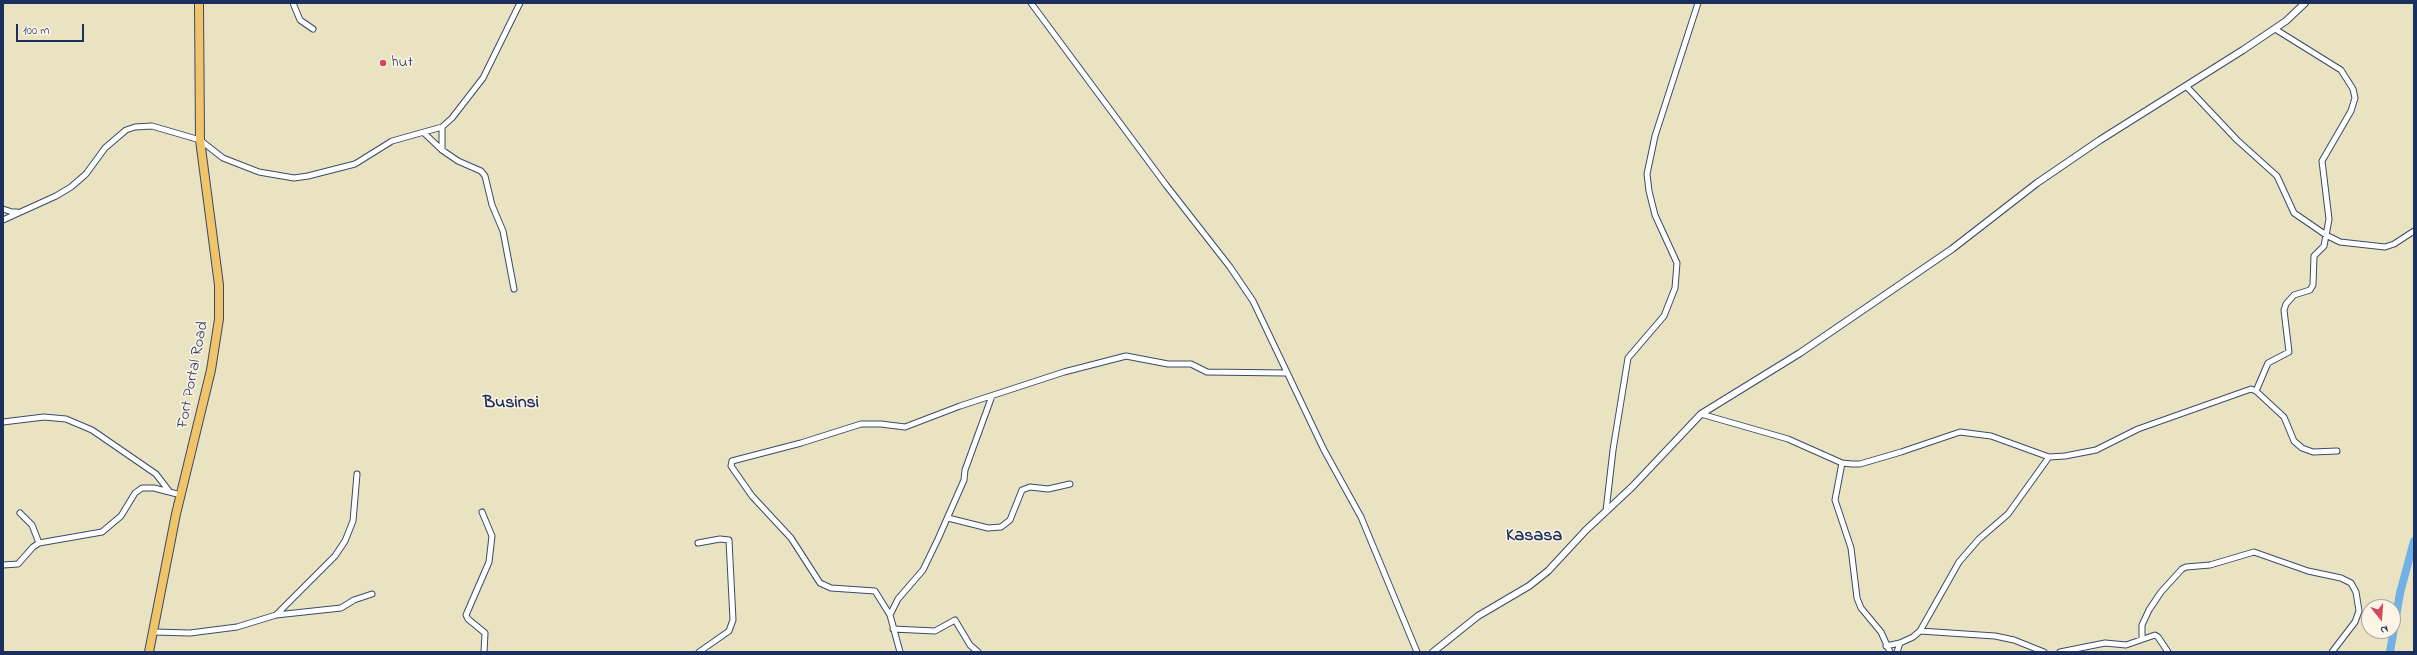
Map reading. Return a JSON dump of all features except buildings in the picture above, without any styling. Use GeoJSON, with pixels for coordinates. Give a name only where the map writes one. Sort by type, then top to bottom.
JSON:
{"type":"FeatureCollection","features":[{"type":"Feature","properties":{"kind":"main road","name":"Fort Portal Road"},"geometry":{"type":"LineString","coordinates":[[150,652],[181,495],[210,377],[219,319],[219,285],[200,140],[199,3]]}},
{"type":"Feature","properties":{"kind":"street"},"geometry":{"type":"LineString","coordinates":[[293,3],[300,20],[314,29]]}},
{"type":"Feature","properties":{"kind":"street"},"geometry":{"type":"LineString","coordinates":[[3,220],[56,196],[81,180],[105,148],[126,130],[152,126],[200,140],[223,158],[259,172],[294,178],[314,175],[355,164],[392,141],[442,127],[452,118],[483,78],[520,3]]}},
{"type":"Feature","properties":{"kind":"street"},"geometry":{"type":"LineString","coordinates":[[1031,3],[1166,185],[1230,267],[1253,301],[1271,337],[1286,373],[1294,384],[1336,474],[1362,517],[1374,552],[1417,652]]}},
{"type":"Feature","properties":{"kind":"street"},"geometry":{"type":"LineString","coordinates":[[1606,511],[1613,450],[1628,358],[1664,316],[1675,288],[1677,263],[1655,215],[1649,191],[1648,174],[1655,136],[1698,3]]}},
{"type":"Feature","properties":{"kind":"street"},"geometry":{"type":"LineString","coordinates":[[1432,652],[1478,616],[1529,586],[1548,571],[1701,414],[1800,353],[1952,249],[2076,156],[2187,87],[2275,29],[2305,3]]}},
{"type":"Feature","properties":{"kind":"street"},"geometry":{"type":"LineString","coordinates":[[2256,391],[2268,363],[2289,352],[2284,310],[2286,304],[2294,295],[2312,288],[2314,256],[2324,246],[2329,219],[2322,161],[2351,112],[2354,93],[2343,72],[2336,66],[2275,29]]}},
{"type":"Feature","properties":{"kind":"street"},"geometry":{"type":"LineString","coordinates":[[2187,87],[2237,140],[2277,176],[2294,213],[2326,235],[2340,242],[2385,246],[2394,244],[2414,231]]}},
{"type":"Feature","properties":{"kind":"street"},"geometry":{"type":"LineString","coordinates":[[442,127],[442,150]]}},
{"type":"Feature","properties":{"kind":"street"},"geometry":{"type":"LineString","coordinates":[[424,133],[442,150],[481,171],[485,176],[492,205],[503,232],[514,289]]}},
{"type":"Feature","properties":{"kind":"street"},"geometry":{"type":"LineString","coordinates":[[3,209],[12,212],[20,211]]}},
{"type":"Feature","properties":{"kind":"street"},"geometry":{"type":"LineString","coordinates":[[900,652],[890,614],[875,591],[831,588],[820,583],[791,538],[752,496],[731,462],[861,424],[881,424],[905,427],[1064,372],[1126,356],[1168,364],[1191,364],[1207,372],[1286,373]]}},
{"type":"Feature","properties":{"kind":"street"},"geometry":{"type":"LineString","coordinates":[[1701,414],[1788,439],[1842,463],[1860,464],[1960,432],[1991,436],[2049,457],[2065,456],[2096,450],[2138,429],[2245,390],[2256,391],[2284,417],[2294,441],[2302,448],[2313,452],[2336,451]]}},
{"type":"Feature","properties":{"kind":"street"},"geometry":{"type":"LineString","coordinates":[[890,614],[898,598],[923,570],[948,518],[964,480],[965,470],[992,396]]}},
{"type":"Feature","properties":{"kind":"street"},"geometry":{"type":"LineString","coordinates":[[3,422],[44,416],[66,419],[92,430],[156,474],[169,492]]}},
{"type":"Feature","properties":{"kind":"street"},"geometry":{"type":"LineString","coordinates":[[1886,646],[1900,643],[1913,637],[1920,631],[1959,562],[1979,539],[2008,514],[2049,457]]}},
{"type":"Feature","properties":{"kind":"street"},"geometry":{"type":"LineString","coordinates":[[1842,463],[1835,500],[1851,548],[1857,598],[1861,608],[1880,632],[1890,652]]}},
{"type":"Feature","properties":{"kind":"street"},"geometry":{"type":"LineString","coordinates":[[276,615],[335,556],[345,541],[353,521],[357,474]]}},
{"type":"Feature","properties":{"kind":"street"},"geometry":{"type":"LineString","coordinates":[[948,518],[988,528],[1001,528],[1010,520],[1022,490],[1030,487],[1048,489],[1070,484]]}},
{"type":"Feature","properties":{"kind":"street"},"geometry":{"type":"LineString","coordinates":[[3,565],[18,564],[33,546],[39,543],[102,532],[121,516],[135,493],[142,488],[148,487],[181,495]]}},
{"type":"Feature","properties":{"kind":"street"},"geometry":{"type":"LineString","coordinates":[[482,512],[492,536],[489,562],[466,615],[468,619],[485,633],[484,652]]}},
{"type":"Feature","properties":{"kind":"street"},"geometry":{"type":"LineString","coordinates":[[20,514],[32,525],[39,543]]}},
{"type":"Feature","properties":{"kind":"street"},"geometry":{"type":"LineString","coordinates":[[698,544],[725,539],[730,544],[733,620],[729,631],[699,652]]}},
{"type":"Feature","properties":{"kind":"street"},"geometry":{"type":"LineString","coordinates":[[2142,639],[2142,625],[2149,610],[2161,592],[2182,569],[2186,567],[2210,565],[2254,552],[2308,571],[2341,578],[2351,583],[2356,592],[2359,611],[2355,622],[2332,652]]}},
{"type":"Feature","properties":{"kind":"street"},"geometry":{"type":"LineString","coordinates":[[154,632],[190,633],[237,627],[276,615],[341,608],[354,600],[372,594]]}},
{"type":"Feature","properties":{"kind":"street"},"geometry":{"type":"LineString","coordinates":[[893,629],[935,631],[955,620],[970,645],[978,652]]}},
{"type":"Feature","properties":{"kind":"street"},"geometry":{"type":"LineString","coordinates":[[1920,631],[1995,636],[2014,640],[2044,652]]}},
{"type":"Feature","properties":{"kind":"street"},"geometry":{"type":"LineString","coordinates":[[2060,652],[2105,643],[2126,645],[2155,635],[2168,652]]}},
{"type":"Feature","properties":{"kind":"street"},"geometry":{"type":"LineString","coordinates":[[1897,652],[1900,643]]}},
{"type":"Feature","properties":{"kind":"waterway"},"geometry":{"type":"LineString","coordinates":[[2390,652],[2400,593],[2414,541]]}},
{"type":"Feature","properties":{"kind":"place","name":"hut"},"geometry":{"type":"Point","coordinates":[383,63]}},
{"type":"Feature","properties":{"kind":"district","name":"Businsi"},"geometry":{"type":"Point","coordinates":[511,404]}},
{"type":"Feature","properties":{"kind":"district","name":"Kasasa"},"geometry":{"type":"Point","coordinates":[1534,537]}}]}
